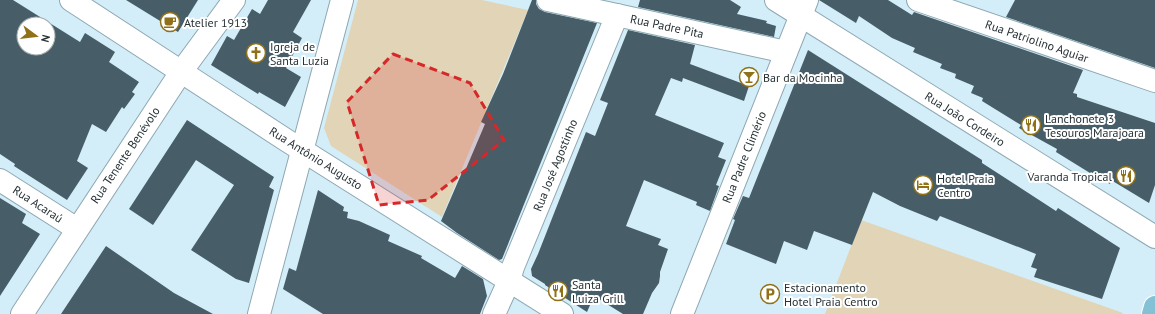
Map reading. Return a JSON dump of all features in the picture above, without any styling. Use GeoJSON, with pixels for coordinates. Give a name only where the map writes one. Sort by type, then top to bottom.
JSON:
{"type":"FeatureCollection","features":[{"type":"Feature","properties":{"kind":"main road"},"geometry":{"type":"LineString","coordinates":[[1152,314],[1155,307]]}},
{"type":"Feature","properties":{"kind":"street","name":"Rua Antônio Augusto"},"geometry":{"type":"LineString","coordinates":[[71,0],[302,150],[562,314]]}},
{"type":"Feature","properties":{"kind":"street","name":"Rua Tenente Benévolo"},"geometry":{"type":"LineString","coordinates":[[22,314],[181,72],[234,0]]}},
{"type":"Feature","properties":{"kind":"street"},"geometry":{"type":"LineString","coordinates":[[259,314],[342,0]]}},
{"type":"Feature","properties":{"kind":"street","name":"Rua Padre Pita"},"geometry":{"type":"LineString","coordinates":[[548,0],[786,52]]}},
{"type":"Feature","properties":{"kind":"street","name":"Rua João Cordeiro"},"geometry":{"type":"LineString","coordinates":[[776,0],[804,8],[1155,238]]}},
{"type":"Feature","properties":{"kind":"street","name":"Rua Patriolino Aguiar"},"geometry":{"type":"LineString","coordinates":[[918,0],[1155,81]]}},
{"type":"Feature","properties":{"kind":"street","name":"Rua Padre Climério"},"geometry":{"type":"LineString","coordinates":[[682,314],[804,8]]}},
{"type":"Feature","properties":{"kind":"street","name":"Rua José Agostinho"},"geometry":{"type":"LineString","coordinates":[[494,314],[509,281],[513,267],[617,15]]}},
{"type":"Feature","properties":{"kind":"street","name":"Rua Acaraú"},"geometry":{"type":"LineString","coordinates":[[0,180],[77,229]]}},
{"type":"Feature","properties":{"kind":"highlighted area"},"geometry":{"type":"Polygon","coordinates":[[[393,54],[470,83],[504,140],[428,200],[379,205],[347,102],[393,54]]]}},
{"type":"Feature","properties":{"kind":"shaded area"},"geometry":{"type":"Polygon","coordinates":[[[358,0],[482,0],[528,10],[442,217],[331,146],[324,128],[358,0]]]}},
{"type":"Feature","properties":{"kind":"shaded area"},"geometry":{"type":"Polygon","coordinates":[[[861,220],[1123,313],[825,314],[861,220]]]}},
{"type":"Feature","properties":{"kind":"building"},"geometry":{"type":"Polygon","coordinates":[[[0,0],[13,0],[39,16],[16,16],[16,56],[56,56],[56,27],[80,42],[85,33],[115,52],[109,62],[139,82],[132,92],[135,94],[124,109],[122,107],[106,132],[92,124],[77,161],[88,168],[67,200],[14,166],[15,164],[0,154],[0,0]]]}},
{"type":"Feature","properties":{"kind":"building"},"geometry":{"type":"Polygon","coordinates":[[[126,0],[198,0],[178,32],[126,0]]]}},
{"type":"Feature","properties":{"kind":"building","name":"Igreja de Santa Luzia"},"geometry":{"type":"Polygon","coordinates":[[[268,0],[311,0],[293,32],[302,38],[286,68],[301,77],[285,107],[259,92],[258,94],[211,65],[227,36],[234,40],[252,9],[260,14],[268,0]]]}},
{"type":"Feature","properties":{"kind":"building"},"geometry":{"type":"Polygon","coordinates":[[[532,0],[536,0],[536,4],[539,9],[545,12],[597,23],[502,259],[499,260],[441,221],[463,170],[465,171],[485,124],[481,122],[503,74],[532,0]]]}},
{"type":"Feature","properties":{"kind":"building"},"geometry":{"type":"Polygon","coordinates":[[[640,0],[730,0],[741,7],[737,14],[767,21],[766,23],[776,26],[774,37],[638,7],[640,0]]]}},
{"type":"Feature","properties":{"kind":"building"},"geometry":{"type":"Polygon","coordinates":[[[819,0],[888,0],[912,15],[914,12],[1083,70],[1073,93],[1077,94],[1077,97],[1155,123],[1155,185],[1149,203],[1111,180],[1110,184],[1091,172],[1090,173],[1056,152],[1057,149],[1019,128],[1021,125],[982,101],[983,98],[971,93],[974,86],[955,78],[956,74],[940,68],[942,64],[913,52],[915,48],[892,38],[859,16],[856,23],[819,0]]]}},
{"type":"Feature","properties":{"kind":"building"},"geometry":{"type":"Polygon","coordinates":[[[1015,0],[1155,0],[1155,68],[1006,17],[1015,0]]]}},
{"type":"Feature","properties":{"kind":"building"},"geometry":{"type":"Polygon","coordinates":[[[628,30],[695,45],[690,64],[749,86],[744,101],[683,78],[682,82],[671,78],[655,115],[724,143],[718,157],[726,160],[716,185],[719,186],[710,211],[696,205],[697,202],[644,180],[626,226],[661,239],[658,245],[668,249],[660,272],[659,283],[652,293],[643,314],[623,314],[594,296],[587,312],[532,276],[531,269],[586,132],[595,136],[608,103],[600,100],[628,30]]]}},
{"type":"Feature","properties":{"kind":"building"},"geometry":{"type":"Polygon","coordinates":[[[808,50],[982,160],[982,163],[1056,211],[1058,208],[1120,248],[1102,299],[1034,277],[1037,269],[1031,267],[1036,254],[940,216],[937,221],[900,206],[873,192],[852,245],[814,231],[807,250],[784,241],[776,264],[726,244],[735,220],[733,219],[743,196],[749,198],[808,50]]]}},
{"type":"Feature","properties":{"kind":"building"},"geometry":{"type":"Polygon","coordinates":[[[187,120],[274,177],[269,187],[274,190],[249,283],[236,279],[191,250],[234,185],[196,160],[153,225],[129,209],[187,120]]]}},
{"type":"Feature","properties":{"kind":"building"},"geometry":{"type":"Polygon","coordinates":[[[318,190],[344,207],[343,211],[348,212],[347,218],[359,221],[390,235],[388,241],[422,256],[421,258],[455,278],[462,266],[483,279],[487,296],[480,314],[323,314],[283,289],[289,268],[296,271],[318,190]]]}},
{"type":"Feature","properties":{"kind":"building"},"geometry":{"type":"Polygon","coordinates":[[[0,198],[26,214],[22,223],[40,234],[0,296],[0,198]]]}},
{"type":"Feature","properties":{"kind":"building"},"geometry":{"type":"Polygon","coordinates":[[[106,246],[174,293],[213,314],[61,314],[106,246]]]}},
{"type":"Feature","properties":{"kind":"place","name":"Atelier 1913"},"geometry":{"type":"Point","coordinates":[170,22]}},
{"type":"Feature","properties":{"kind":"place","name":"Igreja de Santa Luzia"},"geometry":{"type":"Point","coordinates":[256,53]}},
{"type":"Feature","properties":{"kind":"place","name":"Bar da Mocinha"},"geometry":{"type":"Point","coordinates":[749,77]}},
{"type":"Feature","properties":{"kind":"place","name":"Lanchonete 3 Tesouros Marajoara"},"geometry":{"type":"Point","coordinates":[1031,125]}},
{"type":"Feature","properties":{"kind":"place","name":"Varanda Tropical"},"geometry":{"type":"Point","coordinates":[1126,176]}},
{"type":"Feature","properties":{"kind":"place","name":"Hotel Praia Centro"},"geometry":{"type":"Point","coordinates":[923,185]}},
{"type":"Feature","properties":{"kind":"place","name":"Santa Luiza Grill"},"geometry":{"type":"Point","coordinates":[558,291]}},
{"type":"Feature","properties":{"kind":"place","name":"Estacionamento Hotel Praia Centro"},"geometry":{"type":"Point","coordinates":[770,294]}}]}
